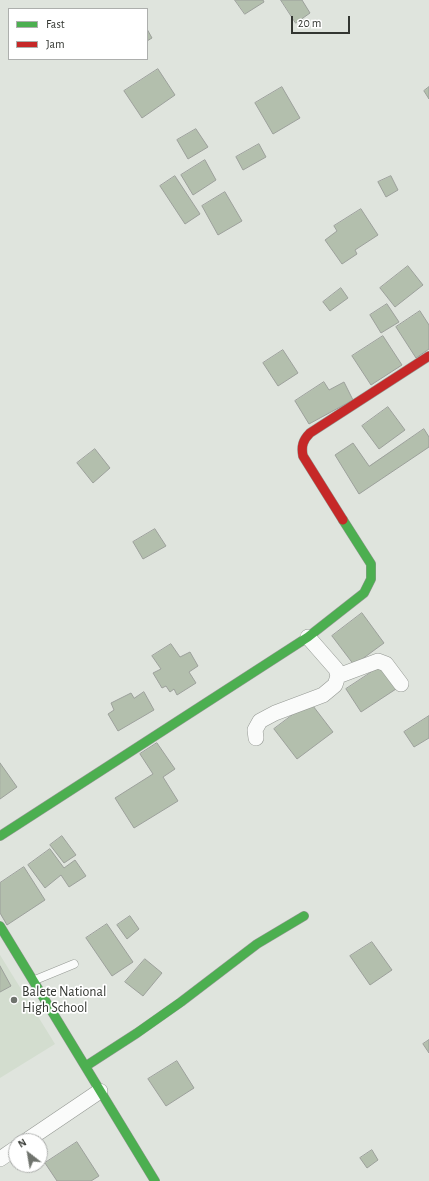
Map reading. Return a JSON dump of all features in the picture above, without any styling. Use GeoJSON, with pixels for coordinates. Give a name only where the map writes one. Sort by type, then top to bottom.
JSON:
{"type":"FeatureCollection","features":[{"type":"Feature","properties":{"kind":"street"},"geometry":{"type":"LineString","coordinates":[[0,836],[308,637],[364,593],[370,585],[373,574],[371,564],[303,456],[301,448],[303,440],[310,433],[429,356]]}},
{"type":"Feature","properties":{"kind":"street"},"geometry":{"type":"LineString","coordinates":[[256,738],[255,730],[260,721],[275,713],[323,694],[335,685],[338,676],[336,669],[308,637]]}},
{"type":"Feature","properties":{"kind":"street"},"geometry":{"type":"LineString","coordinates":[[338,676],[378,661],[386,664],[401,684]]}},
{"type":"Feature","properties":{"kind":"street"},"geometry":{"type":"LineString","coordinates":[[86,1066],[181,1002],[257,944],[304,916]]}},
{"type":"Feature","properties":{"kind":"street"},"geometry":{"type":"LineString","coordinates":[[0,926],[155,1181]]}},
{"type":"Feature","properties":{"kind":"street"},"geometry":{"type":"LineString","coordinates":[[38,1133],[100,1091]]}},
{"type":"Feature","properties":{"kind":"lane"},"geometry":{"type":"LineString","coordinates":[[34,980],[74,964]]}},
{"type":"Feature","properties":{"kind":"shaded area","name":"Balete National High School"},"geometry":{"type":"Polygon","coordinates":[[[0,955],[55,1044],[0,1078],[0,955]]]}},
{"type":"Feature","properties":{"kind":"building"},"geometry":{"type":"Polygon","coordinates":[[[235,0],[263,0],[264,2],[245,14],[235,0]]]}},
{"type":"Feature","properties":{"kind":"building"},"geometry":{"type":"Polygon","coordinates":[[[281,0],[302,0],[310,13],[296,23],[281,0]]]}},
{"type":"Feature","properties":{"kind":"building"},"geometry":{"type":"Polygon","coordinates":[[[148,31],[152,38],[148,40],[148,31]]]}},
{"type":"Feature","properties":{"kind":"building"},"geometry":{"type":"Polygon","coordinates":[[[158,69],[175,95],[142,118],[124,91],[158,69]]]}},
{"type":"Feature","properties":{"kind":"building"},"geometry":{"type":"Polygon","coordinates":[[[282,87],[300,118],[273,134],[255,103],[282,87]]]}},
{"type":"Feature","properties":{"kind":"building"},"geometry":{"type":"Polygon","coordinates":[[[429,87],[429,99],[424,91],[429,87]]]}},
{"type":"Feature","properties":{"kind":"building"},"geometry":{"type":"Polygon","coordinates":[[[196,129],[208,147],[188,159],[177,140],[196,129]]]}},
{"type":"Feature","properties":{"kind":"building"},"geometry":{"type":"Polygon","coordinates":[[[259,144],[266,157],[243,170],[236,157],[259,144]]]}},
{"type":"Feature","properties":{"kind":"building"},"geometry":{"type":"Polygon","coordinates":[[[205,160],[216,180],[193,195],[181,175],[205,160]]]}},
{"type":"Feature","properties":{"kind":"building"},"geometry":{"type":"Polygon","coordinates":[[[175,176],[200,214],[185,224],[160,186],[175,176]]]}},
{"type":"Feature","properties":{"kind":"building"},"geometry":{"type":"Polygon","coordinates":[[[391,176],[398,190],[386,197],[378,182],[391,176]]]}},
{"type":"Feature","properties":{"kind":"building"},"geometry":{"type":"Polygon","coordinates":[[[225,192],[242,221],[218,235],[202,206],[225,192]]]}},
{"type":"Feature","properties":{"kind":"building"},"geometry":{"type":"Polygon","coordinates":[[[361,209],[378,235],[355,250],[357,254],[342,264],[325,240],[337,231],[334,226],[361,209]]]}},
{"type":"Feature","properties":{"kind":"building"},"geometry":{"type":"Polygon","coordinates":[[[408,266],[423,285],[395,307],[380,288],[408,266]]]}},
{"type":"Feature","properties":{"kind":"building"},"geometry":{"type":"Polygon","coordinates":[[[341,288],[348,298],[330,311],[323,302],[341,288]]]}},
{"type":"Feature","properties":{"kind":"building"},"geometry":{"type":"Polygon","coordinates":[[[387,304],[399,322],[381,333],[370,315],[387,304]]]}},
{"type":"Feature","properties":{"kind":"building"},"geometry":{"type":"Polygon","coordinates":[[[420,311],[429,325],[429,349],[416,358],[396,327],[420,311]]]}},
{"type":"Feature","properties":{"kind":"building"},"geometry":{"type":"Polygon","coordinates":[[[383,336],[402,365],[371,385],[352,356],[383,336]]]}},
{"type":"Feature","properties":{"kind":"building"},"geometry":{"type":"Polygon","coordinates":[[[283,350],[298,373],[278,386],[263,363],[283,350]]]}},
{"type":"Feature","properties":{"kind":"building"},"geometry":{"type":"Polygon","coordinates":[[[324,382],[329,390],[344,382],[353,400],[309,424],[295,401],[324,382]]]}},
{"type":"Feature","properties":{"kind":"building"},"geometry":{"type":"Polygon","coordinates":[[[388,407],[405,430],[379,449],[362,426],[388,407]]]}},
{"type":"Feature","properties":{"kind":"building"},"geometry":{"type":"Polygon","coordinates":[[[424,429],[429,437],[429,447],[359,494],[335,455],[353,443],[369,466],[424,429]]]}},
{"type":"Feature","properties":{"kind":"building"},"geometry":{"type":"Polygon","coordinates":[[[95,449],[110,468],[93,483],[77,463],[95,449]]]}},
{"type":"Feature","properties":{"kind":"building"},"geometry":{"type":"Polygon","coordinates":[[[155,529],[166,546],[143,559],[133,542],[155,529]]]}},
{"type":"Feature","properties":{"kind":"building"},"geometry":{"type":"Polygon","coordinates":[[[362,613],[384,643],[354,665],[332,636],[362,613]]]}},
{"type":"Feature","properties":{"kind":"building"},"geometry":{"type":"Polygon","coordinates":[[[171,644],[180,657],[190,652],[198,666],[189,672],[196,683],[177,695],[174,689],[170,692],[166,686],[162,688],[153,673],[161,669],[152,656],[171,644]]]}},
{"type":"Feature","properties":{"kind":"building"},"geometry":{"type":"Polygon","coordinates":[[[381,666],[396,689],[361,712],[346,689],[381,666]]]}},
{"type":"Feature","properties":{"kind":"building"},"geometry":{"type":"Polygon","coordinates":[[[144,692],[154,710],[118,731],[108,714],[114,710],[111,703],[131,693],[134,698],[144,692]]]}},
{"type":"Feature","properties":{"kind":"building"},"geometry":{"type":"Polygon","coordinates":[[[310,702],[333,732],[297,759],[274,729],[310,702]]]}},
{"type":"Feature","properties":{"kind":"building"},"geometry":{"type":"Polygon","coordinates":[[[429,716],[429,738],[414,747],[404,732],[429,716]]]}},
{"type":"Feature","properties":{"kind":"building"},"geometry":{"type":"Polygon","coordinates":[[[157,743],[175,769],[163,777],[178,801],[134,828],[115,798],[153,774],[140,754],[157,743]]]}},
{"type":"Feature","properties":{"kind":"building"},"geometry":{"type":"Polygon","coordinates":[[[0,763],[17,787],[0,799],[0,763]]]}},
{"type":"Feature","properties":{"kind":"building"},"geometry":{"type":"Polygon","coordinates":[[[62,836],[76,855],[64,863],[50,845],[62,836]]]}},
{"type":"Feature","properties":{"kind":"building"},"geometry":{"type":"Polygon","coordinates":[[[50,849],[64,868],[75,860],[86,876],[69,887],[61,875],[45,888],[28,865],[50,849]]]}},
{"type":"Feature","properties":{"kind":"building"},"geometry":{"type":"Polygon","coordinates":[[[24,867],[45,900],[7,925],[0,913],[0,883],[24,867]]]}},
{"type":"Feature","properties":{"kind":"building"},"geometry":{"type":"Polygon","coordinates":[[[130,916],[139,929],[127,939],[117,925],[130,916]]]}},
{"type":"Feature","properties":{"kind":"building"},"geometry":{"type":"Polygon","coordinates":[[[107,924],[133,962],[112,976],[86,938],[107,924]]]}},
{"type":"Feature","properties":{"kind":"building"},"geometry":{"type":"Polygon","coordinates":[[[372,942],[392,970],[370,985],[350,956],[372,942]]]}},
{"type":"Feature","properties":{"kind":"building"},"geometry":{"type":"Polygon","coordinates":[[[145,959],[162,973],[143,996],[125,982],[145,959]]]}},
{"type":"Feature","properties":{"kind":"building"},"geometry":{"type":"Polygon","coordinates":[[[0,966],[11,986],[0,992],[0,966]]]}},
{"type":"Feature","properties":{"kind":"building"},"geometry":{"type":"Polygon","coordinates":[[[429,1040],[429,1053],[423,1044],[429,1040]]]}},
{"type":"Feature","properties":{"kind":"building"},"geometry":{"type":"Polygon","coordinates":[[[177,1061],[194,1088],[166,1106],[148,1079],[177,1061]]]}},
{"type":"Feature","properties":{"kind":"building"},"geometry":{"type":"Polygon","coordinates":[[[77,1142],[99,1176],[91,1181],[57,1181],[48,1168],[48,1161],[77,1142]]]}},
{"type":"Feature","properties":{"kind":"building"},"geometry":{"type":"Polygon","coordinates":[[[372,1150],[378,1160],[367,1168],[360,1158],[372,1150]]]}},
{"type":"Feature","properties":{"kind":"traffic: fast"},"geometry":{"type":"LineString","coordinates":[[0,836],[308,637],[364,593],[371,579],[371,564],[343,520]]}},
{"type":"Feature","properties":{"kind":"traffic: fast"},"geometry":{"type":"LineString","coordinates":[[86,1066],[181,1002],[257,944],[304,916]]}},
{"type":"Feature","properties":{"kind":"traffic: fast"},"geometry":{"type":"LineString","coordinates":[[0,926],[155,1181]]}},
{"type":"Feature","properties":{"kind":"traffic: jam"},"geometry":{"type":"LineString","coordinates":[[343,520],[303,456],[302,446],[304,441],[310,433],[429,356]]}},
{"type":"Feature","properties":{"kind":"place","name":"Balete National High School"},"geometry":{"type":"Point","coordinates":[14,1000]}}]}
